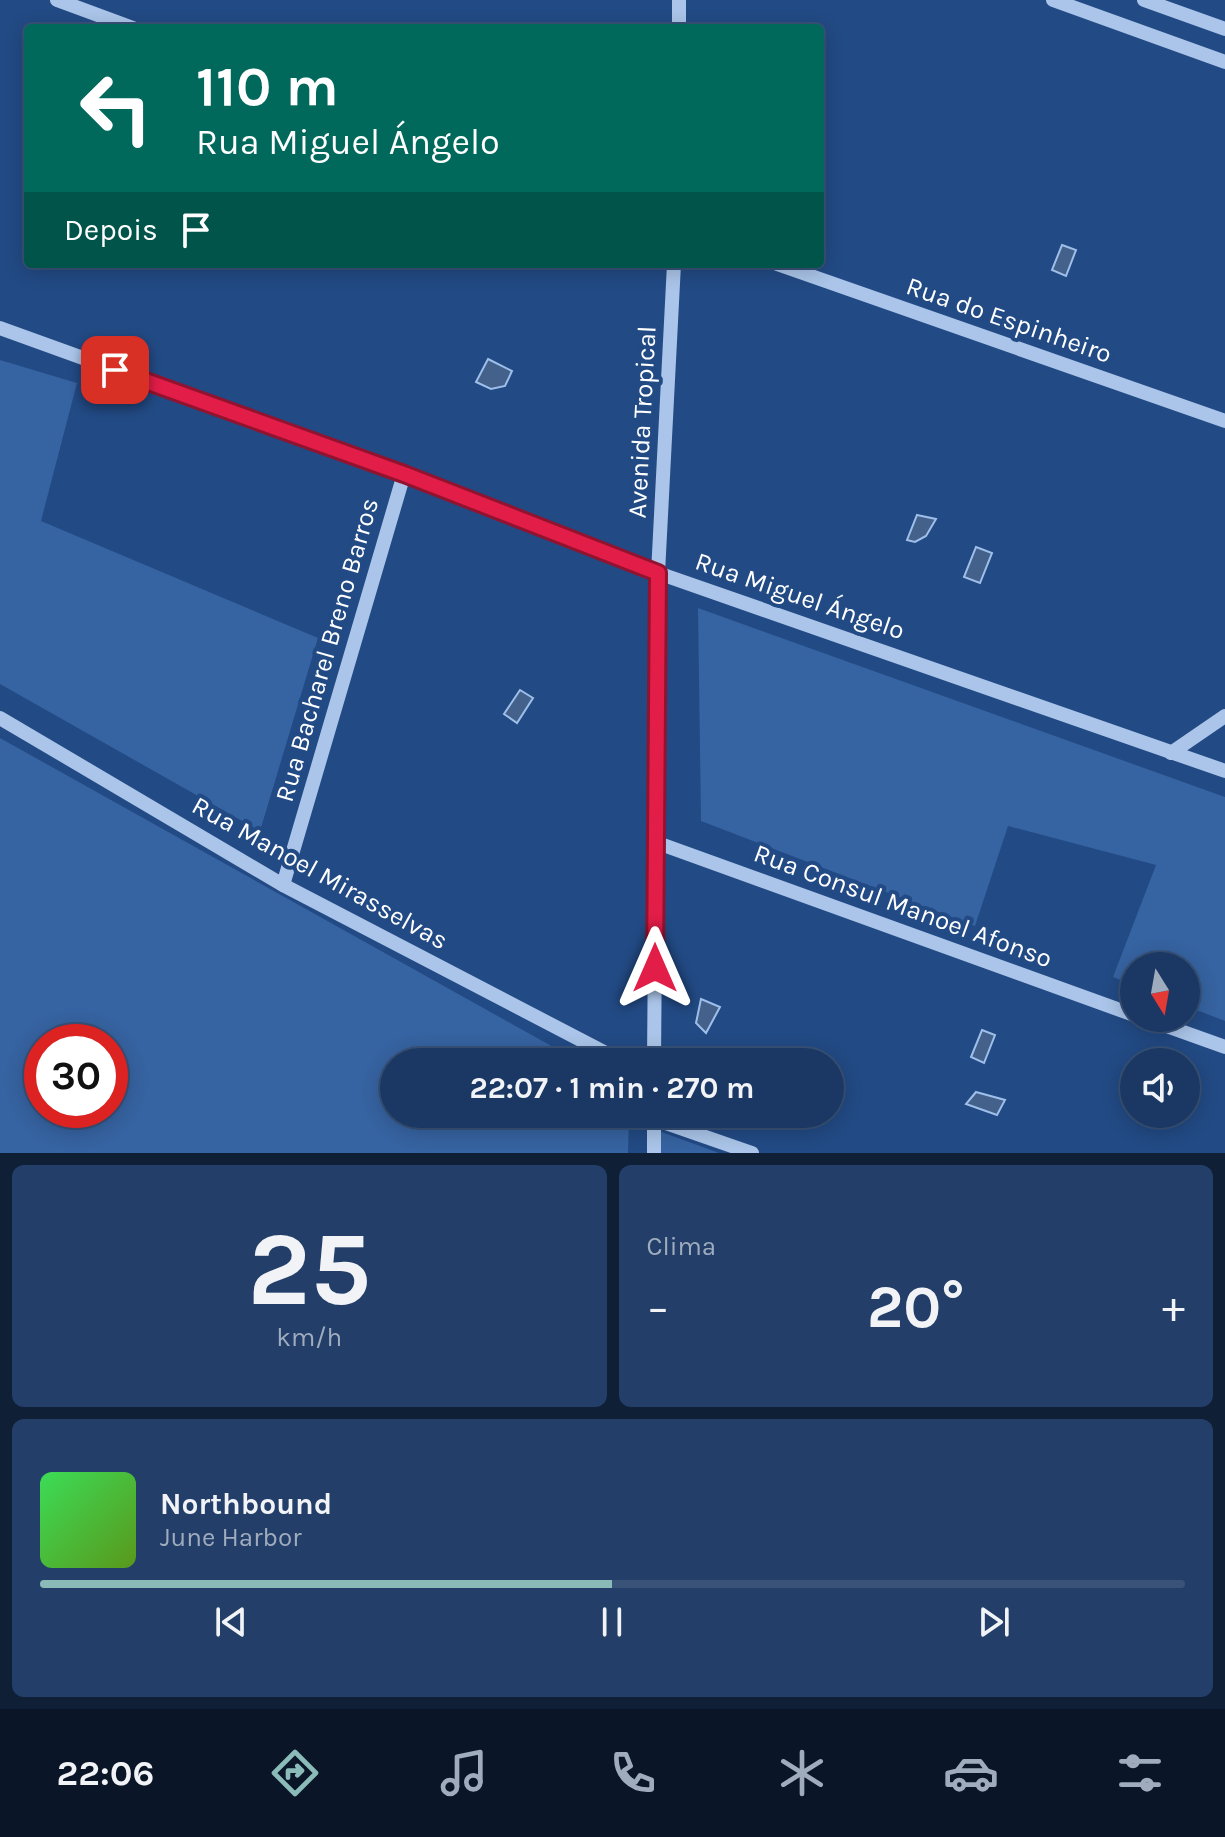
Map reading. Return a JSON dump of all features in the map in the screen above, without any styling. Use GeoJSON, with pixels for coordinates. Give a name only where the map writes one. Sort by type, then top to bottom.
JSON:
{"type":"FeatureCollection","features":[{"type":"Feature","properties":{"kind":"street"},"geometry":{"type":"LineString","coordinates":[[57,0],[122,24]]}},
{"type":"Feature","properties":{"kind":"street"},"geometry":{"type":"LineString","coordinates":[[679,0],[679,24]]}},
{"type":"Feature","properties":{"kind":"street"},"geometry":{"type":"LineString","coordinates":[[1053,0],[1225,62]]}},
{"type":"Feature","properties":{"kind":"street"},"geometry":{"type":"LineString","coordinates":[[1144,0],[1225,29]]}},
{"type":"Feature","properties":{"kind":"street","name":"Avenida Tropical"},"geometry":{"type":"LineString","coordinates":[[654,1048],[658,573],[674,268]]}},
{"type":"Feature","properties":{"kind":"street","name":"Rua do Espinheiro"},"geometry":{"type":"LineString","coordinates":[[788,268],[1225,421]]}},
{"type":"Feature","properties":{"kind":"street","name":"Rua Miguel Ángelo"},"geometry":{"type":"LineString","coordinates":[[0,328],[404,474],[658,573],[1225,771]]}},
{"type":"Feature","properties":{"kind":"street","name":"Rua Bacharel Breno Barros"},"geometry":{"type":"LineString","coordinates":[[283,885],[404,474]]}},
{"type":"Feature","properties":{"kind":"street"},"geometry":{"type":"LineString","coordinates":[[1171,753],[1225,716]]}},
{"type":"Feature","properties":{"kind":"street","name":"Rua Manoel Mirasselvas"},"geometry":{"type":"LineString","coordinates":[[0,718],[283,885],[596,1048]]}},
{"type":"Feature","properties":{"kind":"street","name":"Rua Consul Manoel Afonso"},"geometry":{"type":"LineString","coordinates":[[655,842],[1120,1010]]}},
{"type":"Feature","properties":{"kind":"street"},"geometry":{"type":"LineString","coordinates":[[1183,1032],[1225,1047]]}},
{"type":"Feature","properties":{"kind":"street"},"geometry":{"type":"LineString","coordinates":[[654,1128],[654,1153]]}},
{"type":"Feature","properties":{"kind":"street"},"geometry":{"type":"LineString","coordinates":[[684,1128],[752,1153]]}},
{"type":"Feature","properties":{"kind":"shaded area"},"geometry":{"type":"Polygon","coordinates":[[[1062,245],[1076,250],[1066,276],[1052,270],[1062,245]]]}},
{"type":"Feature","properties":{"kind":"shaded area"},"geometry":{"type":"Polygon","coordinates":[[[488,359],[512,371],[505,386],[491,389],[476,382],[488,359]]]}},
{"type":"Feature","properties":{"kind":"shaded area"},"geometry":{"type":"Polygon","coordinates":[[[0,360],[77,383],[41,521],[318,638],[260,831],[0,684],[0,360]]]}},
{"type":"Feature","properties":{"kind":"shaded area"},"geometry":{"type":"Polygon","coordinates":[[[917,515],[936,519],[926,536],[915,542],[907,540],[917,515]]]}},
{"type":"Feature","properties":{"kind":"shaded area"},"geometry":{"type":"Polygon","coordinates":[[[976,547],[992,553],[980,583],[964,577],[976,547]]]}},
{"type":"Feature","properties":{"kind":"shaded area"},"geometry":{"type":"Polygon","coordinates":[[[698,608],[1225,797],[1225,1021],[1200,1011],[1200,952],[1123,952],[1156,865],[1008,826],[975,926],[701,821],[698,608]]]}},
{"type":"Feature","properties":{"kind":"shaded area"},"geometry":{"type":"Polygon","coordinates":[[[520,690],[533,698],[517,723],[504,714],[520,690]]]}},
{"type":"Feature","properties":{"kind":"shaded area"},"geometry":{"type":"Polygon","coordinates":[[[0,738],[555,1048],[380,1048],[380,1128],[629,1128],[628,1153],[0,1153],[0,738]]]}},
{"type":"Feature","properties":{"kind":"shaded area"},"geometry":{"type":"Polygon","coordinates":[[[1120,959],[1120,980],[1113,977],[1120,959]]]}},
{"type":"Feature","properties":{"kind":"shaded area"},"geometry":{"type":"Polygon","coordinates":[[[701,999],[720,1007],[706,1033],[696,1023],[701,999]]]}},
{"type":"Feature","properties":{"kind":"shaded area"},"geometry":{"type":"Polygon","coordinates":[[[982,1030],[995,1035],[984,1063],[971,1057],[982,1030]]]}},
{"type":"Feature","properties":{"kind":"shaded area"},"geometry":{"type":"Polygon","coordinates":[[[976,1092],[1005,1100],[997,1115],[966,1104],[976,1092]]]}},
{"type":"Feature","properties":{"kind":"shaded area"},"geometry":{"type":"Polygon","coordinates":[[[656,1130],[719,1153],[658,1153],[656,1130]]]}},
{"type":"Feature","properties":{"kind":"route"},"geometry":{"type":"LineString","coordinates":[[115,370],[404,474],[658,573],[655,968]]}}]}
